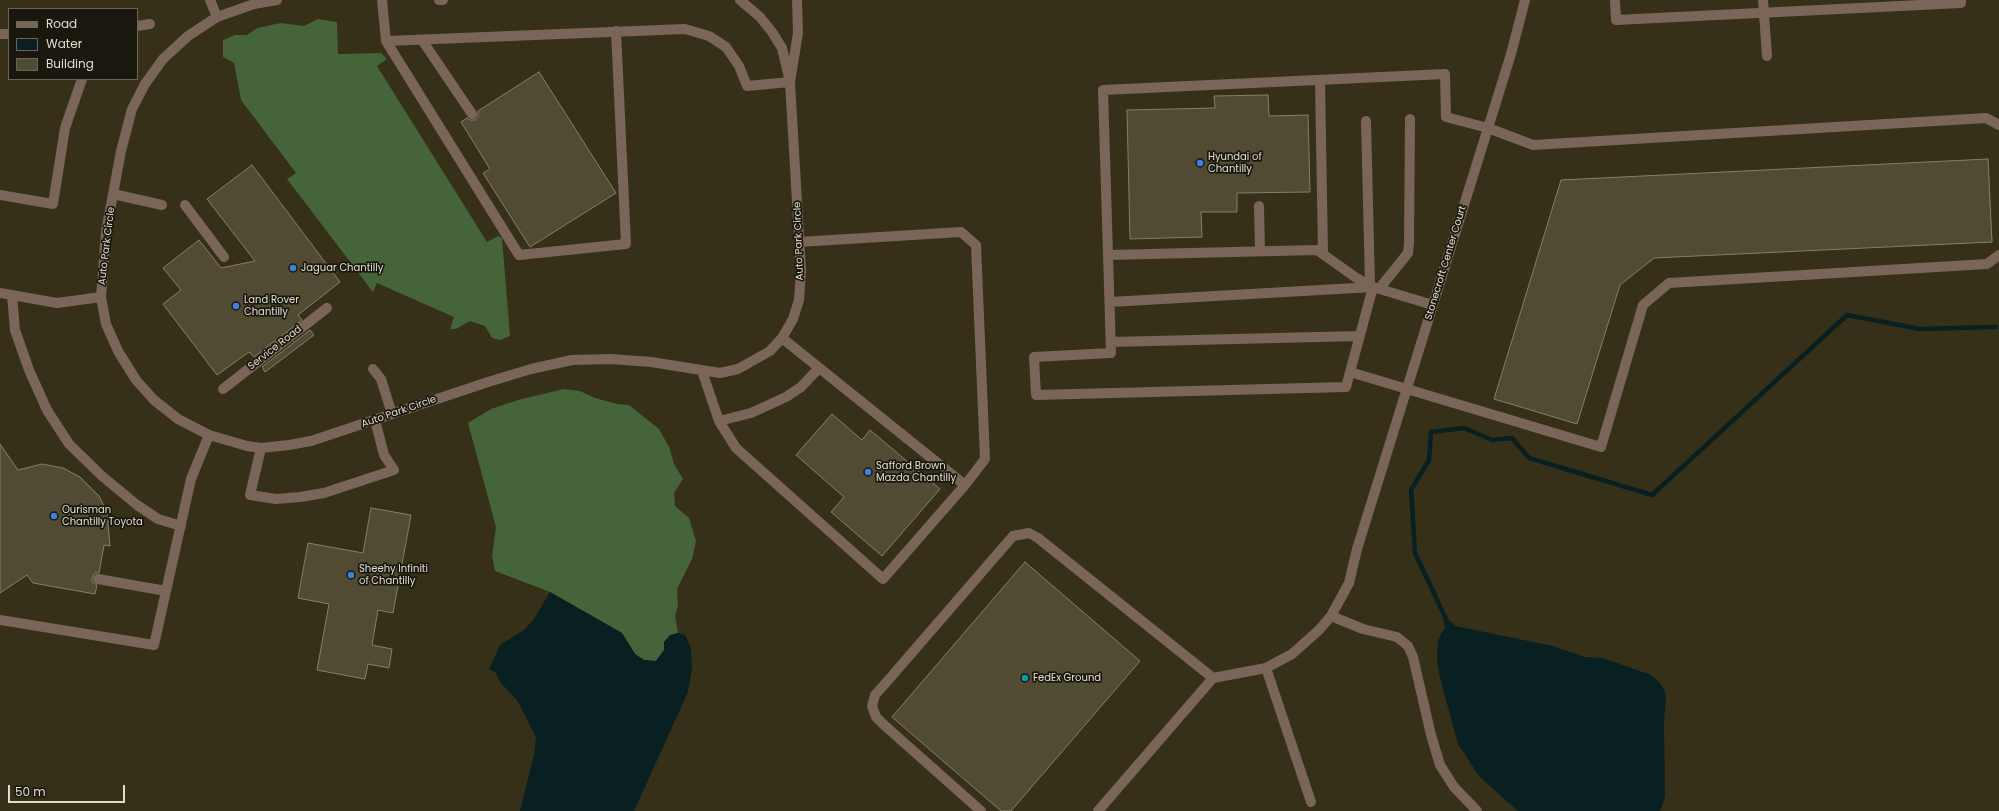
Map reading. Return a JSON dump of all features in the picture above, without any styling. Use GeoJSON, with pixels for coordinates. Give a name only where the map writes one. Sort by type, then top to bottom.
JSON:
{"type":"FeatureCollection","features":[{"type":"Feature","properties":{"kind":"street"},"geometry":{"type":"LineString","coordinates":[[210,0],[217,17]]}},
{"type":"Feature","properties":{"kind":"street","name":"Auto Park Circle"},"geometry":{"type":"LineString","coordinates":[[277,0],[254,4],[217,17],[188,36],[163,59],[145,84],[132,109],[121,151],[106,232],[101,297],[106,324],[118,351],[136,380],[154,400],[178,419],[209,435],[247,446],[261,448],[289,446],[311,441],[531,369],[572,360],[611,359],[651,362],[720,373],[738,369],[770,351],[782,338],[793,319],[799,300],[801,271],[790,82],[782,48],[760,17],[740,0]]}},
{"type":"Feature","properties":{"kind":"street"},"geometry":{"type":"LineString","coordinates":[[382,0],[386,41],[519,255],[626,244],[616,31]]}},
{"type":"Feature","properties":{"kind":"street"},"geometry":{"type":"LineString","coordinates":[[386,41],[685,29],[717,39],[726,47],[738,66],[747,86],[790,82],[798,33],[797,0]]}},
{"type":"Feature","properties":{"kind":"street","name":"Stonecroft Center Court"},"geometry":{"type":"LineString","coordinates":[[1213,678],[1266,668],[1292,654],[1319,630],[1330,616],[1349,583],[1364,526],[1488,128],[1519,26],[1525,0]]}},
{"type":"Feature","properties":{"kind":"street"},"geometry":{"type":"LineString","coordinates":[[1615,0],[1616,20],[1961,3],[1961,0]]}},
{"type":"Feature","properties":{"kind":"street"},"geometry":{"type":"LineString","coordinates":[[1763,0],[1767,56]]}},
{"type":"Feature","properties":{"kind":"street"},"geometry":{"type":"LineString","coordinates":[[138,26],[150,24]]}},
{"type":"Feature","properties":{"kind":"street"},"geometry":{"type":"LineString","coordinates":[[422,40],[472,114]]}},
{"type":"Feature","properties":{"kind":"street"},"geometry":{"type":"LineString","coordinates":[[1366,121],[1374,287],[1359,336],[1346,387],[1036,395],[1034,357],[1111,353],[1104,90],[1445,74],[1446,117],[1488,128],[1532,145],[1986,118],[1999,125]]}},
{"type":"Feature","properties":{"kind":"street"},"geometry":{"type":"LineString","coordinates":[[0,195],[53,204],[65,128],[82,80]]}},
{"type":"Feature","properties":{"kind":"street"},"geometry":{"type":"LineString","coordinates":[[1320,80],[1323,254]]}},
{"type":"Feature","properties":{"kind":"street"},"geometry":{"type":"LineString","coordinates":[[1110,302],[1374,287],[1408,253],[1410,119]]}},
{"type":"Feature","properties":{"kind":"street"},"geometry":{"type":"LineString","coordinates":[[113,194],[162,205]]}},
{"type":"Feature","properties":{"kind":"street"},"geometry":{"type":"LineString","coordinates":[[185,204],[224,257]]}},
{"type":"Feature","properties":{"kind":"street"},"geometry":{"type":"LineString","coordinates":[[1259,206],[1260,251]]}},
{"type":"Feature","properties":{"kind":"street"},"geometry":{"type":"LineString","coordinates":[[702,371],[719,421],[730,440],[742,454],[883,579],[965,485],[985,459],[976,245],[961,232],[799,242]]}},
{"type":"Feature","properties":{"kind":"street"},"geometry":{"type":"LineString","coordinates":[[1108,255],[1317,250],[1374,287],[1433,305]]}},
{"type":"Feature","properties":{"kind":"street"},"geometry":{"type":"LineString","coordinates":[[1350,372],[1407,388],[1601,448],[1644,305],[1669,282],[1987,264],[1999,255]]}},
{"type":"Feature","properties":{"kind":"street"},"geometry":{"type":"LineString","coordinates":[[0,293],[57,303],[101,297]]}},
{"type":"Feature","properties":{"kind":"street"},"geometry":{"type":"LineString","coordinates":[[12,295],[15,330],[29,370],[47,410],[70,444],[102,476],[137,505],[158,519],[180,526]]}},
{"type":"Feature","properties":{"kind":"street","name":"Service Road"},"geometry":{"type":"LineString","coordinates":[[223,389],[327,308]]}},
{"type":"Feature","properties":{"kind":"street"},"geometry":{"type":"LineString","coordinates":[[1111,342],[1359,336]]}},
{"type":"Feature","properties":{"kind":"street"},"geometry":{"type":"LineString","coordinates":[[782,338],[965,485]]}},
{"type":"Feature","properties":{"kind":"street"},"geometry":{"type":"LineString","coordinates":[[719,421],[751,413],[786,397],[802,387],[820,368]]}},
{"type":"Feature","properties":{"kind":"street"},"geometry":{"type":"LineString","coordinates":[[373,369],[381,380],[392,414]]}},
{"type":"Feature","properties":{"kind":"street"},"geometry":{"type":"LineString","coordinates":[[261,448],[250,495],[276,499],[324,493],[394,470],[384,455],[375,420]]}},
{"type":"Feature","properties":{"kind":"street"},"geometry":{"type":"LineString","coordinates":[[0,620],[154,646],[191,479],[209,435]]}},
{"type":"Feature","properties":{"kind":"street"},"geometry":{"type":"LineString","coordinates":[[981,811],[883,724],[876,717],[872,706],[875,695],[1013,536],[1029,533],[1038,538],[1213,678],[1098,811]]}},
{"type":"Feature","properties":{"kind":"street"},"geometry":{"type":"LineString","coordinates":[[98,579],[166,592]]}},
{"type":"Feature","properties":{"kind":"street"},"geometry":{"type":"LineString","coordinates":[[1330,616],[1363,629],[1397,637],[1408,646],[1413,657],[1429,728],[1440,765],[1454,787],[1477,811]]}},
{"type":"Feature","properties":{"kind":"street"},"geometry":{"type":"LineString","coordinates":[[1266,668],[1311,802]]}},
{"type":"Feature","properties":{"kind":"green space"},"geometry":{"type":"Polygon","coordinates":[[[318,19],[337,22],[338,54],[381,53],[387,59],[377,66],[487,242],[498,236],[502,238],[510,336],[500,340],[492,338],[485,326],[470,321],[456,329],[450,329],[454,317],[377,283],[373,292],[287,179],[296,173],[241,100],[234,63],[223,57],[223,40],[235,35],[247,35],[257,28],[281,23],[304,26],[318,19]]]}},
{"type":"Feature","properties":{"kind":"green space"},"geometry":{"type":"Polygon","coordinates":[[[564,389],[580,391],[595,398],[617,404],[629,405],[659,429],[669,447],[674,464],[683,479],[674,493],[675,506],[689,518],[696,541],[692,559],[677,589],[678,606],[675,616],[678,633],[670,635],[664,650],[656,661],[644,660],[635,654],[622,633],[550,592],[495,571],[492,556],[496,527],[468,423],[491,409],[518,400],[564,389]]]}},
{"type":"Feature","properties":{"kind":"water"},"geometry":{"type":"Polygon","coordinates":[[[550,592],[622,633],[635,654],[644,660],[656,661],[664,650],[664,642],[670,635],[678,633],[685,635],[691,648],[692,668],[688,692],[634,811],[520,811],[534,754],[536,737],[517,700],[500,682],[495,672],[489,669],[500,645],[524,630],[534,619],[550,592]]]}},
{"type":"Feature","properties":{"kind":"water"},"geometry":{"type":"Polygon","coordinates":[[[1443,619],[1448,619],[1455,626],[1553,646],[1585,657],[1603,658],[1651,675],[1660,683],[1665,692],[1666,699],[1664,721],[1665,797],[1660,811],[1518,811],[1492,788],[1479,776],[1458,744],[1440,678],[1437,659],[1438,640],[1445,627],[1443,619]]]}},
{"type":"Feature","properties":{"kind":"building"},"geometry":{"type":"Polygon","coordinates":[[[539,72],[616,193],[530,247],[483,173],[490,169],[461,122],[467,118],[470,120],[475,120],[478,116],[478,111],[539,72]]]}},
{"type":"Feature","properties":{"kind":"building"},"geometry":{"type":"Polygon","coordinates":[[[1268,95],[1269,116],[1308,115],[1310,192],[1237,193],[1237,212],[1201,212],[1202,237],[1130,239],[1127,110],[1215,108],[1214,96],[1268,95]]]}},
{"type":"Feature","properties":{"kind":"building"},"geometry":{"type":"Polygon","coordinates":[[[1988,159],[1992,242],[1654,258],[1620,285],[1577,424],[1494,399],[1561,180],[1988,159]]]}},
{"type":"Feature","properties":{"kind":"building"},"geometry":{"type":"Polygon","coordinates":[[[252,165],[340,282],[298,315],[302,320],[254,357],[249,352],[217,375],[163,304],[181,290],[163,268],[199,240],[221,268],[255,261],[207,199],[252,165]]]}},
{"type":"Feature","properties":{"kind":"building"},"geometry":{"type":"Polygon","coordinates":[[[310,330],[314,335],[265,372],[262,367],[310,330]]]}},
{"type":"Feature","properties":{"kind":"building","name":"Safford Brown Mazda Chantilly"},"geometry":{"type":"Polygon","coordinates":[[[832,414],[862,440],[870,430],[940,489],[882,556],[831,512],[844,497],[796,455],[832,414]]]}},
{"type":"Feature","properties":{"kind":"building","name":"Ourisman Chantilly Toyota"},"geometry":{"type":"Polygon","coordinates":[[[0,444],[18,470],[42,464],[63,468],[80,477],[99,496],[107,512],[110,546],[104,545],[99,573],[95,573],[92,578],[92,582],[97,585],[95,594],[33,583],[27,575],[0,593],[0,444]]]}},
{"type":"Feature","properties":{"kind":"building","name":"Sheehy Infiniti of Chantilly"},"geometry":{"type":"Polygon","coordinates":[[[371,508],[411,515],[393,613],[378,610],[372,645],[392,649],[389,668],[368,664],[365,679],[317,670],[329,604],[298,598],[308,543],[363,553],[371,508]]]}},
{"type":"Feature","properties":{"kind":"building","name":"FedEx Ground"},"geometry":{"type":"Polygon","coordinates":[[[1025,562],[1140,661],[1011,811],[1001,811],[892,717],[1025,562]]]}},
{"type":"Feature","properties":{"kind":"waterway"},"geometry":{"type":"LineString","coordinates":[[1446,619],[1415,553],[1411,490],[1429,460],[1431,432],[1464,428],[1492,440],[1512,438],[1529,458],[1652,495],[1847,315],[1920,329],[1996,327]]}},
{"type":"Feature","properties":{"kind":"place","name":"Hyundai of Chantilly"},"geometry":{"type":"Point","coordinates":[1200,163]}},
{"type":"Feature","properties":{"kind":"place","name":"Jaguar Chantilly"},"geometry":{"type":"Point","coordinates":[293,268]}},
{"type":"Feature","properties":{"kind":"place","name":"Land Rover Chantilly"},"geometry":{"type":"Point","coordinates":[236,306]}},
{"type":"Feature","properties":{"kind":"place","name":"Safford Brown Mazda Chantilly"},"geometry":{"type":"Point","coordinates":[868,472]}},
{"type":"Feature","properties":{"kind":"place","name":"Ourisman Chantilly Toyota"},"geometry":{"type":"Point","coordinates":[54,516]}},
{"type":"Feature","properties":{"kind":"place","name":"Sheehy Infiniti of Chantilly"},"geometry":{"type":"Point","coordinates":[351,575]}},
{"type":"Feature","properties":{"kind":"place","name":"FedEx Ground"},"geometry":{"type":"Point","coordinates":[1025,678]}}]}
